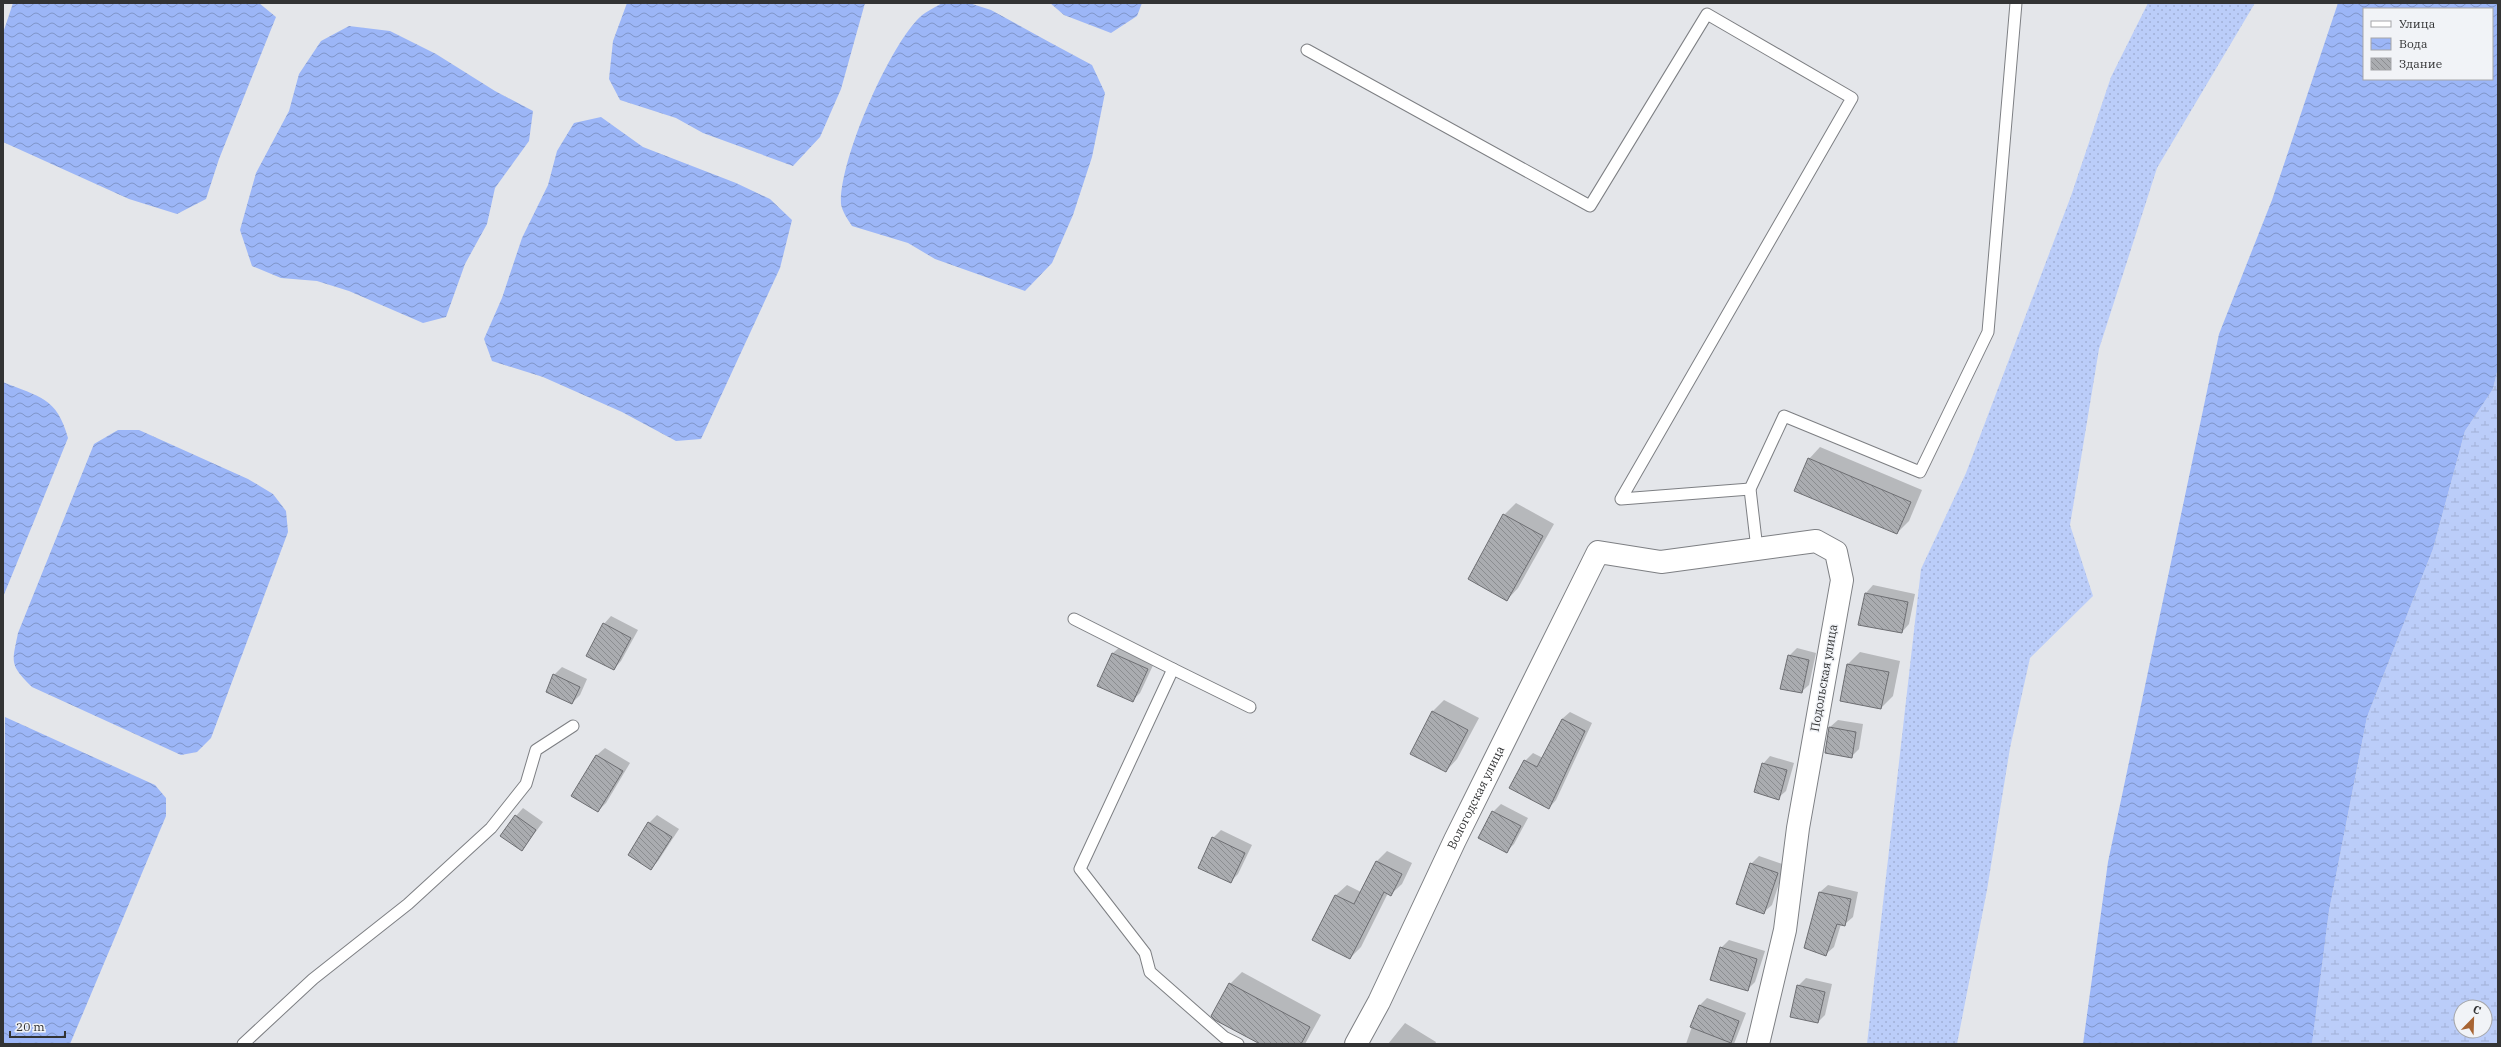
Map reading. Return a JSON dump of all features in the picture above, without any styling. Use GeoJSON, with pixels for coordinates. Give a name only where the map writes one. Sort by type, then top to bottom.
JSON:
{"type":"FeatureCollection","features":[{"type":"Feature","properties":{"kind":"street","name":"Подольская улица"},"geometry":{"type":"LineString","coordinates":[[1598,552],[1661,562],[1816,541],[1836,552],[1842,580],[1798,828],[1785,930],[1758,1044]]}},
{"type":"Feature","properties":{"kind":"street","name":"Вологодская улица"},"geometry":{"type":"LineString","coordinates":[[1356,1044],[1379,1002],[1454,840],[1598,552]]}},
{"type":"Feature","properties":{"kind":"lane"},"geometry":{"type":"LineString","coordinates":[[1757,548],[1750,489],[1784,416],[1920,472],[1988,332],[2016,3]]}},
{"type":"Feature","properties":{"kind":"lane"},"geometry":{"type":"LineString","coordinates":[[1307,50],[1590,206],[1707,14],[1852,98],[1621,499],[1750,489]]}},
{"type":"Feature","properties":{"kind":"lane"},"geometry":{"type":"LineString","coordinates":[[1074,618],[1250,707]]}},
{"type":"Feature","properties":{"kind":"lane"},"geometry":{"type":"LineString","coordinates":[[1173,669],[1080,869],[1144,953],[1150,972],[1224,1037],[1238,1044]]}},
{"type":"Feature","properties":{"kind":"lane"},"geometry":{"type":"LineString","coordinates":[[243,1044],[313,979],[408,904],[492,828],[526,784],[536,750],[573,726]]}},
{"type":"Feature","properties":{"kind":"green space"},"geometry":{"type":"Polygon","coordinates":[[[2148,3],[2255,3],[2157,168],[2099,349],[2070,525],[2093,596],[2030,658],[2010,748],[1987,890],[1957,1044],[1867,1044],[1921,569],[1966,473],[2071,196],[2111,77],[2148,3]]]}},
{"type":"Feature","properties":{"kind":"green space"},"geometry":{"type":"Polygon","coordinates":[[[2498,368],[2498,1044],[2312,1044],[2329,911],[2367,717],[2433,549],[2465,431],[2493,389],[2498,368]]]}},
{"type":"Feature","properties":{"kind":"water"},"geometry":{"type":"Polygon","coordinates":[[[13,3],[259,3],[276,17],[219,159],[206,199],[177,214],[129,199],[3,142],[3,33],[13,3]]]}},
{"type":"Feature","properties":{"kind":"water"},"geometry":{"type":"Polygon","coordinates":[[[627,3],[865,3],[841,89],[820,137],[793,166],[703,133],[676,118],[620,100],[609,79],[613,41],[627,3]]]}},
{"type":"Feature","properties":{"kind":"water"},"geometry":{"type":"Polygon","coordinates":[[[942,3],[969,3],[991,10],[1092,65],[1105,93],[1092,157],[1073,215],[1052,263],[1025,291],[935,259],[908,243],[852,226],[845,215],[841,204],[842,185],[856,135],[879,81],[905,35],[919,17],[942,3]]]}},
{"type":"Feature","properties":{"kind":"water"},"geometry":{"type":"Polygon","coordinates":[[[1050,3],[1142,3],[1137,16],[1111,33],[1064,15],[1050,3]]]}},
{"type":"Feature","properties":{"kind":"water"},"geometry":{"type":"Polygon","coordinates":[[[2338,3],[2498,3],[2498,368],[2493,389],[2465,431],[2433,549],[2367,717],[2329,911],[2312,1044],[2083,1044],[2108,862],[2219,334],[2272,200],[2338,3]]]}},
{"type":"Feature","properties":{"kind":"water"},"geometry":{"type":"Polygon","coordinates":[[[349,26],[390,31],[436,54],[495,91],[533,111],[529,141],[495,188],[487,224],[465,264],[446,317],[423,323],[349,291],[317,281],[281,278],[252,266],[240,230],[256,173],[289,111],[299,74],[321,41],[349,26]]]}},
{"type":"Feature","properties":{"kind":"water"},"geometry":{"type":"Polygon","coordinates":[[[601,117],[643,147],[736,183],[770,199],[792,220],[780,268],[701,439],[676,441],[622,412],[543,377],[492,361],[484,339],[502,298],[522,238],[548,185],[557,151],[574,123],[601,117]]]}},
{"type":"Feature","properties":{"kind":"water"},"geometry":{"type":"Polygon","coordinates":[[[3,382],[45,400],[52,406],[64,424],[68,438],[3,597],[3,382]]]}},
{"type":"Feature","properties":{"kind":"water"},"geometry":{"type":"Polygon","coordinates":[[[118,430],[139,430],[248,479],[273,494],[286,511],[288,532],[211,738],[197,752],[181,755],[32,687],[19,673],[14,663],[14,651],[18,633],[94,444],[118,430]]]}},
{"type":"Feature","properties":{"kind":"water"},"geometry":{"type":"Polygon","coordinates":[[[5,717],[155,785],[166,798],[166,816],[70,1044],[3,1044],[5,717]]]}},
{"type":"Feature","properties":{"kind":"building"},"geometry":{"type":"Polygon","coordinates":[[[1808,458],[1911,502],[1897,534],[1794,491],[1808,458]]]}},
{"type":"Feature","properties":{"kind":"building"},"geometry":{"type":"Polygon","coordinates":[[[1503,514],[1543,536],[1507,601],[1468,579],[1503,514]]]}},
{"type":"Feature","properties":{"kind":"building"},"geometry":{"type":"Polygon","coordinates":[[[1865,593],[1908,602],[1902,633],[1858,625],[1865,593]]]}},
{"type":"Feature","properties":{"kind":"building"},"geometry":{"type":"Polygon","coordinates":[[[603,623],[631,638],[614,670],[586,656],[603,623]]]}},
{"type":"Feature","properties":{"kind":"building"},"geometry":{"type":"Polygon","coordinates":[[[1112,653],[1148,669],[1133,702],[1097,686],[1112,653]]]}},
{"type":"Feature","properties":{"kind":"building"},"geometry":{"type":"Polygon","coordinates":[[[1788,655],[1809,660],[1802,693],[1780,689],[1788,655]]]}},
{"type":"Feature","properties":{"kind":"building"},"geometry":{"type":"Polygon","coordinates":[[[1847,664],[1889,672],[1881,709],[1840,701],[1847,664]]]}},
{"type":"Feature","properties":{"kind":"building"},"geometry":{"type":"Polygon","coordinates":[[[553,674],[580,687],[572,704],[546,692],[553,674]]]}},
{"type":"Feature","properties":{"kind":"building"},"geometry":{"type":"Polygon","coordinates":[[[1432,711],[1468,730],[1446,772],[1410,754],[1432,711]]]}},
{"type":"Feature","properties":{"kind":"building"},"geometry":{"type":"Polygon","coordinates":[[[1562,719],[1585,731],[1549,809],[1509,788],[1524,760],[1537,767],[1562,719]]]}},
{"type":"Feature","properties":{"kind":"building"},"geometry":{"type":"Polygon","coordinates":[[[1829,727],[1856,732],[1852,758],[1825,753],[1829,727]]]}},
{"type":"Feature","properties":{"kind":"building"},"geometry":{"type":"Polygon","coordinates":[[[596,755],[623,771],[598,812],[571,796],[596,755]]]}},
{"type":"Feature","properties":{"kind":"building"},"geometry":{"type":"Polygon","coordinates":[[[1762,763],[1787,770],[1779,800],[1754,792],[1762,763]]]}},
{"type":"Feature","properties":{"kind":"building"},"geometry":{"type":"Polygon","coordinates":[[[1492,811],[1521,826],[1507,853],[1478,838],[1492,811]]]}},
{"type":"Feature","properties":{"kind":"building"},"geometry":{"type":"Polygon","coordinates":[[[515,815],[536,830],[522,851],[500,836],[515,815]]]}},
{"type":"Feature","properties":{"kind":"building"},"geometry":{"type":"Polygon","coordinates":[[[648,822],[672,837],[651,870],[628,855],[648,822]]]}},
{"type":"Feature","properties":{"kind":"building"},"geometry":{"type":"Polygon","coordinates":[[[1212,837],[1245,853],[1231,883],[1198,868],[1212,837]]]}},
{"type":"Feature","properties":{"kind":"building"},"geometry":{"type":"Polygon","coordinates":[[[1376,861],[1402,874],[1391,896],[1384,892],[1350,959],[1312,940],[1335,895],[1354,904],[1376,861]]]}},
{"type":"Feature","properties":{"kind":"building"},"geometry":{"type":"Polygon","coordinates":[[[1750,863],[1778,873],[1764,914],[1736,904],[1750,863]]]}},
{"type":"Feature","properties":{"kind":"building"},"geometry":{"type":"Polygon","coordinates":[[[1819,892],[1851,899],[1845,926],[1837,924],[1826,956],[1804,948],[1819,892]]]}},
{"type":"Feature","properties":{"kind":"building"},"geometry":{"type":"Polygon","coordinates":[[[1720,947],[1757,959],[1748,991],[1710,980],[1720,947]]]}},
{"type":"Feature","properties":{"kind":"building"},"geometry":{"type":"Polygon","coordinates":[[[1229,983],[1310,1027],[1301,1044],[1260,1044],[1215,1020],[1211,1016],[1229,983]]]}},
{"type":"Feature","properties":{"kind":"building"},"geometry":{"type":"Polygon","coordinates":[[[1797,985],[1825,992],[1818,1023],[1790,1017],[1797,985]]]}},
{"type":"Feature","properties":{"kind":"building"},"geometry":{"type":"Polygon","coordinates":[[[1699,1005],[1739,1021],[1731,1043],[1690,1027],[1699,1005]]]}}]}
